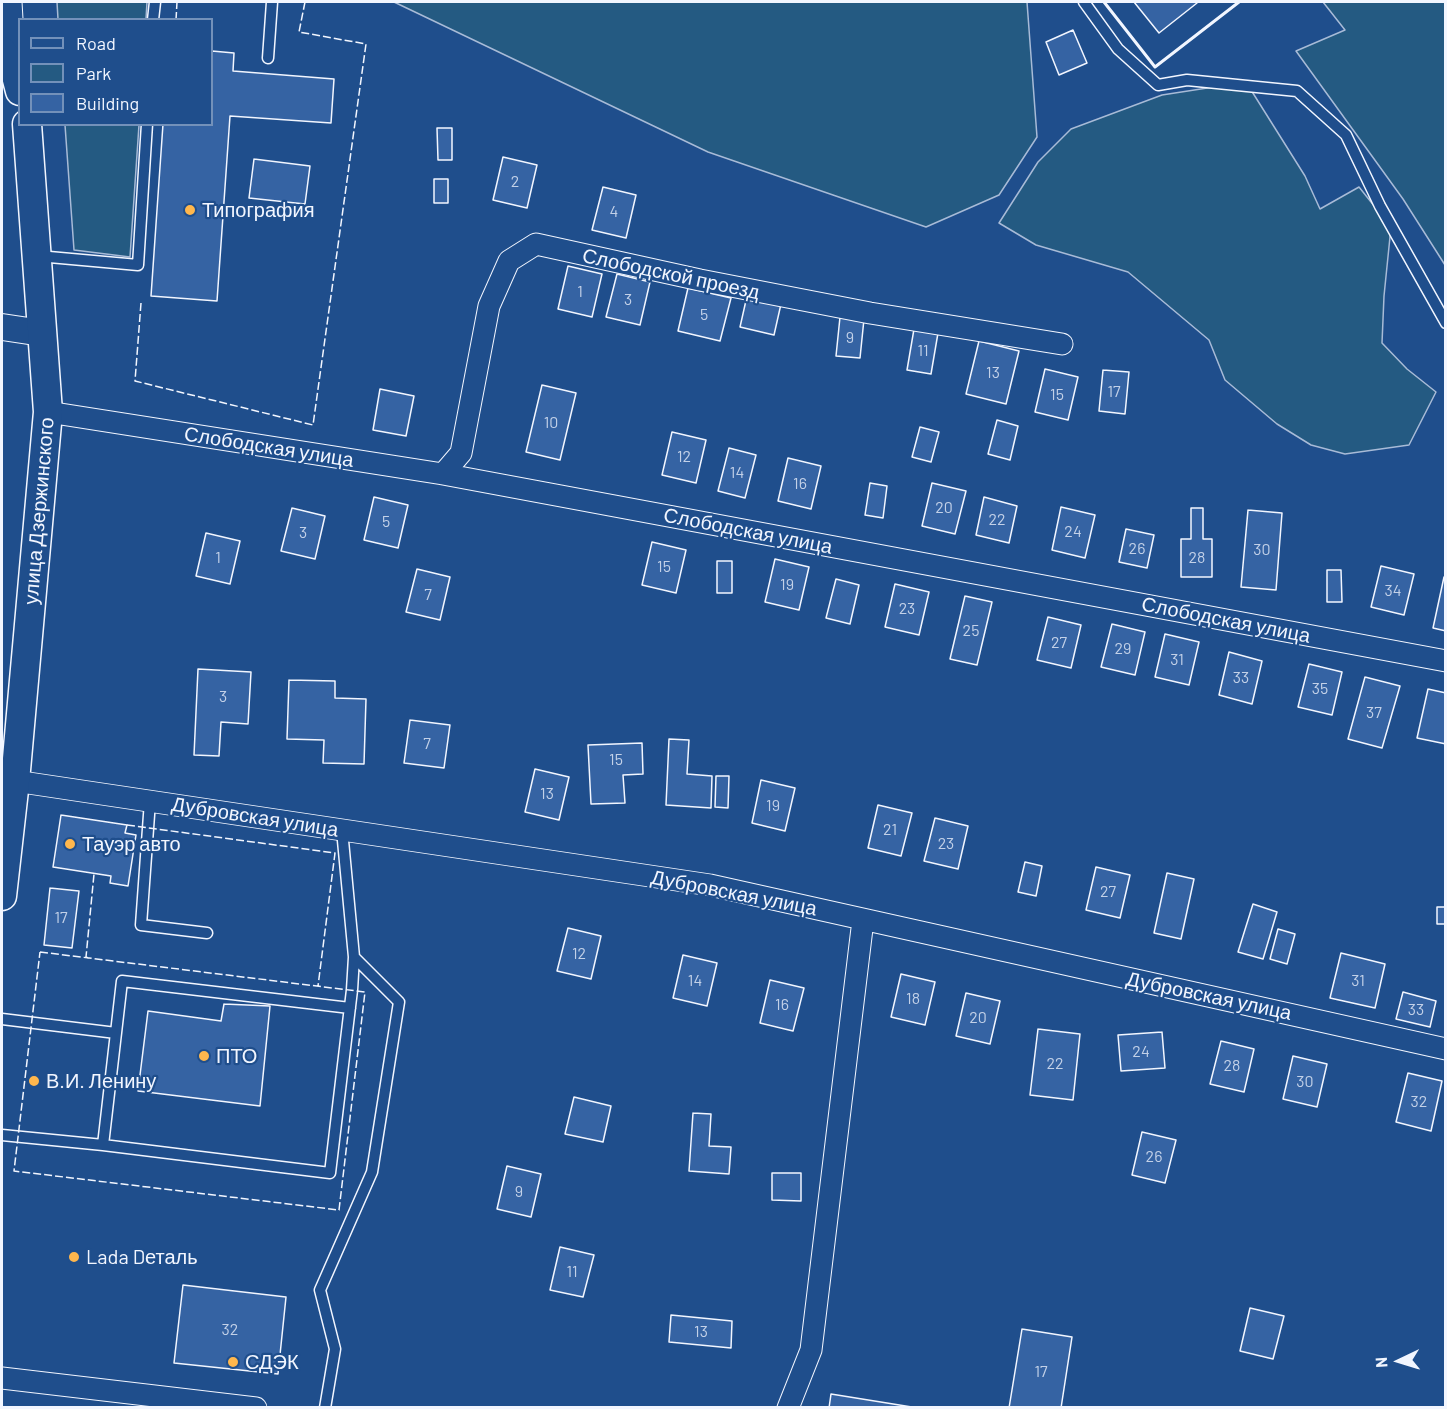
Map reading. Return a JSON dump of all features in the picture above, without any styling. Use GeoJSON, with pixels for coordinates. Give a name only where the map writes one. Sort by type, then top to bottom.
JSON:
{"type":"FeatureCollection","features":[{"type":"Feature","properties":{"kind":"main road","name":"улица Дзержинского"},"geometry":{"type":"LineString","coordinates":[[2,896],[15,781],[48,412],[27,126]]}},
{"type":"Feature","properties":{"kind":"street"},"geometry":{"type":"LineString","coordinates":[[10,2],[12,71]]}},
{"type":"Feature","properties":{"kind":"street","name":"Слободской проезд"},"geometry":{"type":"LineString","coordinates":[[443,474],[460,453],[489,306],[509,261],[536,244],[700,280],[859,311],[1062,344]]}},
{"type":"Feature","properties":{"kind":"street"},"geometry":{"type":"LineString","coordinates":[[2,327],[42,333]]}},
{"type":"Feature","properties":{"kind":"street","name":"Слободская улица"},"geometry":{"type":"LineString","coordinates":[[48,412],[443,474],[1446,661]]}},
{"type":"Feature","properties":{"kind":"street","name":"Дубровская улица"},"geometry":{"type":"LineString","coordinates":[[15,781],[710,885],[1446,1049]]}},
{"type":"Feature","properties":{"kind":"street"},"geometry":{"type":"LineString","coordinates":[[788,1407],[811,1350],[863,920]]}},
{"type":"Feature","properties":{"kind":"street"},"geometry":{"type":"LineString","coordinates":[[2,1378],[256,1407]]}},
{"type":"Feature","properties":{"kind":"lane"},"geometry":{"type":"LineString","coordinates":[[153,18],[155,2]]}},
{"type":"Feature","properties":{"kind":"lane"},"geometry":{"type":"LineString","coordinates":[[268,58],[273,2]]}},
{"type":"Feature","properties":{"kind":"lane"},"geometry":{"type":"LineString","coordinates":[[1084,2],[1118,49],[1158,85],[1187,80],[1297,91],[1338,127],[1346,135],[1380,206],[1446,323]]}},
{"type":"Feature","properties":{"kind":"lane"},"geometry":{"type":"LineString","coordinates":[[38,256],[138,265],[147,126]]}},
{"type":"Feature","properties":{"kind":"lane"},"geometry":{"type":"LineString","coordinates":[[150,801],[141,925],[207,933]]}},
{"type":"Feature","properties":{"kind":"lane"},"geometry":{"type":"LineString","coordinates":[[2,1135],[330,1173],[354,957],[342,830]]}},
{"type":"Feature","properties":{"kind":"lane"},"geometry":{"type":"LineString","coordinates":[[325,1407],[334,1349],[320,1290],[372,1172],[399,1002],[354,957]]}},
{"type":"Feature","properties":{"kind":"lane"},"geometry":{"type":"LineString","coordinates":[[103,1145],[122,981],[350,1008]]}},
{"type":"Feature","properties":{"kind":"lane"},"geometry":{"type":"LineString","coordinates":[[2,1019],[116,1033]]}},
{"type":"Feature","properties":{"kind":"green space"},"geometry":{"type":"Polygon","coordinates":[[[57,2],[147,2],[146,18],[58,18],[57,2]]]}},
{"type":"Feature","properties":{"kind":"green space"},"geometry":{"type":"Polygon","coordinates":[[[394,2],[1027,2],[1037,137],[999,195],[926,227],[708,152],[394,2]]]}},
{"type":"Feature","properties":{"kind":"green space"},"geometry":{"type":"Polygon","coordinates":[[[1323,2],[1445,2],[1445,265],[1403,199],[1296,51],[1345,30],[1323,2]]]}},
{"type":"Feature","properties":{"kind":"green space"},"geometry":{"type":"Polygon","coordinates":[[[1246,82],[1305,176],[1320,209],[1359,187],[1391,227],[1382,343],[1407,369],[1436,392],[1409,445],[1345,454],[1311,445],[1277,424],[1225,380],[1209,340],[1128,272],[1036,245],[999,223],[1038,162],[1071,129],[1162,95],[1246,82]]]}},
{"type":"Feature","properties":{"kind":"green space"},"geometry":{"type":"Polygon","coordinates":[[[65,126],[139,126],[130,257],[74,250],[65,126]]]}},
{"type":"Feature","properties":{"kind":"building"},"geometry":{"type":"Polygon","coordinates":[[[1134,2],[1196,2],[1197,3],[1159,33],[1134,2]]]}},
{"type":"Feature","properties":{"kind":"building"},"geometry":{"type":"Polygon","coordinates":[[[1073,30],[1087,63],[1059,75],[1046,42],[1073,30]]]}},
{"type":"Feature","properties":{"kind":"building","name":"Типография"},"geometry":{"type":"Polygon","coordinates":[[[213,51],[234,53],[233,71],[334,79],[331,123],[230,116],[217,301],[151,296],[163,126],[213,126],[213,51]]]}},
{"type":"Feature","properties":{"kind":"building"},"geometry":{"type":"Polygon","coordinates":[[[437,128],[452,128],[452,160],[438,160],[437,128]]]}},
{"type":"Feature","properties":{"kind":"building"},"geometry":{"type":"Polygon","coordinates":[[[503,157],[537,165],[527,208],[493,200],[503,157]]]}},
{"type":"Feature","properties":{"kind":"building"},"geometry":{"type":"Polygon","coordinates":[[[254,159],[310,166],[305,204],[249,198],[254,159]]]}},
{"type":"Feature","properties":{"kind":"building"},"geometry":{"type":"Polygon","coordinates":[[[434,179],[448,179],[448,203],[434,203],[434,179]]]}},
{"type":"Feature","properties":{"kind":"building"},"geometry":{"type":"Polygon","coordinates":[[[603,187],[636,195],[626,238],[592,230],[603,187]]]}},
{"type":"Feature","properties":{"kind":"building"},"geometry":{"type":"Polygon","coordinates":[[[568,266],[602,274],[592,317],[558,309],[568,266]]]}},
{"type":"Feature","properties":{"kind":"building"},"geometry":{"type":"Polygon","coordinates":[[[617,274],[650,282],[640,325],[606,317],[617,274]]]}},
{"type":"Feature","properties":{"kind":"building"},"geometry":{"type":"Polygon","coordinates":[[[688,288],[731,298],[720,341],[678,331],[688,288]]]}},
{"type":"Feature","properties":{"kind":"building"},"geometry":{"type":"Polygon","coordinates":[[[747,296],[781,304],[774,335],[740,327],[747,296]]]}},
{"type":"Feature","properties":{"kind":"building"},"geometry":{"type":"Polygon","coordinates":[[[840,317],[864,319],[860,358],[836,356],[840,317]]]}},
{"type":"Feature","properties":{"kind":"building"},"geometry":{"type":"Polygon","coordinates":[[[914,329],[938,333],[931,374],[907,370],[914,329]]]}},
{"type":"Feature","properties":{"kind":"building"},"geometry":{"type":"Polygon","coordinates":[[[979,341],[1019,351],[1006,404],[966,394],[979,341]]]}},
{"type":"Feature","properties":{"kind":"building"},"geometry":{"type":"Polygon","coordinates":[[[1045,369],[1078,377],[1068,420],[1035,412],[1045,369]]]}},
{"type":"Feature","properties":{"kind":"building"},"geometry":{"type":"Polygon","coordinates":[[[1103,370],[1129,372],[1125,414],[1099,411],[1103,370]]]}},
{"type":"Feature","properties":{"kind":"building"},"geometry":{"type":"Polygon","coordinates":[[[542,385],[576,393],[560,460],[526,452],[542,385]]]}},
{"type":"Feature","properties":{"kind":"building"},"geometry":{"type":"Polygon","coordinates":[[[380,389],[414,396],[406,436],[373,430],[380,389]]]}},
{"type":"Feature","properties":{"kind":"building"},"geometry":{"type":"Polygon","coordinates":[[[997,420],[1018,426],[1010,460],[988,454],[997,420]]]}},
{"type":"Feature","properties":{"kind":"building"},"geometry":{"type":"Polygon","coordinates":[[[920,427],[939,432],[931,462],[912,457],[920,427]]]}},
{"type":"Feature","properties":{"kind":"building"},"geometry":{"type":"Polygon","coordinates":[[[672,432],[706,440],[696,483],[662,475],[672,432]]]}},
{"type":"Feature","properties":{"kind":"building"},"geometry":{"type":"Polygon","coordinates":[[[729,448],[756,455],[745,498],[718,491],[729,448]]]}},
{"type":"Feature","properties":{"kind":"building"},"geometry":{"type":"Polygon","coordinates":[[[788,458],[821,466],[811,509],[778,501],[788,458]]]}},
{"type":"Feature","properties":{"kind":"building"},"geometry":{"type":"Polygon","coordinates":[[[870,483],[887,486],[883,518],[865,515],[870,483]]]}},
{"type":"Feature","properties":{"kind":"building"},"geometry":{"type":"Polygon","coordinates":[[[932,483],[966,491],[955,534],[922,526],[932,483]]]}},
{"type":"Feature","properties":{"kind":"building"},"geometry":{"type":"Polygon","coordinates":[[[374,497],[408,505],[398,548],[364,540],[374,497]]]}},
{"type":"Feature","properties":{"kind":"building"},"geometry":{"type":"Polygon","coordinates":[[[984,497],[1017,506],[1009,543],[976,535],[984,497]]]}},
{"type":"Feature","properties":{"kind":"building"},"geometry":{"type":"Polygon","coordinates":[[[1061,507],[1095,515],[1085,558],[1052,550],[1061,507]]]}},
{"type":"Feature","properties":{"kind":"building"},"geometry":{"type":"Polygon","coordinates":[[[292,508],[325,516],[315,559],[281,551],[292,508]]]}},
{"type":"Feature","properties":{"kind":"building"},"geometry":{"type":"Polygon","coordinates":[[[1191,508],[1203,508],[1203,539],[1212,539],[1212,577],[1181,577],[1181,539],[1191,539],[1191,508]]]}},
{"type":"Feature","properties":{"kind":"building"},"geometry":{"type":"Polygon","coordinates":[[[1248,510],[1282,513],[1276,590],[1241,587],[1248,510]]]}},
{"type":"Feature","properties":{"kind":"building"},"geometry":{"type":"Polygon","coordinates":[[[1126,529],[1154,535],[1147,568],[1119,562],[1126,529]]]}},
{"type":"Feature","properties":{"kind":"building"},"geometry":{"type":"Polygon","coordinates":[[[206,533],[240,541],[230,584],[196,576],[206,533]]]}},
{"type":"Feature","properties":{"kind":"building"},"geometry":{"type":"Polygon","coordinates":[[[652,542],[686,550],[676,593],[642,585],[652,542]]]}},
{"type":"Feature","properties":{"kind":"building"},"geometry":{"type":"Polygon","coordinates":[[[775,559],[809,567],[799,610],[765,602],[775,559]]]}},
{"type":"Feature","properties":{"kind":"building"},"geometry":{"type":"Polygon","coordinates":[[[717,561],[732,561],[732,593],[717,593],[717,561]]]}},
{"type":"Feature","properties":{"kind":"building"},"geometry":{"type":"Polygon","coordinates":[[[1381,566],[1414,574],[1404,615],[1371,607],[1381,566]]]}},
{"type":"Feature","properties":{"kind":"building"},"geometry":{"type":"Polygon","coordinates":[[[417,569],[450,577],[440,620],[406,612],[417,569]]]}},
{"type":"Feature","properties":{"kind":"building"},"geometry":{"type":"Polygon","coordinates":[[[1327,570],[1341,570],[1342,602],[1327,602],[1327,570]]]}},
{"type":"Feature","properties":{"kind":"building"},"geometry":{"type":"Polygon","coordinates":[[[1444,577],[1446,578],[1446,631],[1433,628],[1444,577]]]}},
{"type":"Feature","properties":{"kind":"building"},"geometry":{"type":"Polygon","coordinates":[[[836,579],[859,585],[850,624],[826,618],[836,579]]]}},
{"type":"Feature","properties":{"kind":"building"},"geometry":{"type":"Polygon","coordinates":[[[895,584],[929,592],[919,635],[885,627],[895,584]]]}},
{"type":"Feature","properties":{"kind":"building"},"geometry":{"type":"Polygon","coordinates":[[[965,596],[992,602],[977,665],[950,659],[965,596]]]}},
{"type":"Feature","properties":{"kind":"building"},"geometry":{"type":"Polygon","coordinates":[[[1048,617],[1081,625],[1071,668],[1037,660],[1048,617]]]}},
{"type":"Feature","properties":{"kind":"building"},"geometry":{"type":"Polygon","coordinates":[[[1112,624],[1145,632],[1135,675],[1101,667],[1112,624]]]}},
{"type":"Feature","properties":{"kind":"building"},"geometry":{"type":"Polygon","coordinates":[[[1165,634],[1199,642],[1189,685],[1155,677],[1165,634]]]}},
{"type":"Feature","properties":{"kind":"building"},"geometry":{"type":"Polygon","coordinates":[[[1229,652],[1262,661],[1252,704],[1219,695],[1229,652]]]}},
{"type":"Feature","properties":{"kind":"building"},"geometry":{"type":"Polygon","coordinates":[[[1309,664],[1342,672],[1332,715],[1298,707],[1309,664]]]}},
{"type":"Feature","properties":{"kind":"building"},"geometry":{"type":"Polygon","coordinates":[[[198,669],[251,672],[248,724],[221,722],[219,756],[194,755],[198,669]]]}},
{"type":"Feature","properties":{"kind":"building"},"geometry":{"type":"Polygon","coordinates":[[[1365,677],[1400,686],[1382,748],[1348,739],[1365,677]]]}},
{"type":"Feature","properties":{"kind":"building"},"geometry":{"type":"Polygon","coordinates":[[[289,680],[335,681],[335,698],[366,699],[364,764],[323,763],[324,740],[287,739],[289,680]]]}},
{"type":"Feature","properties":{"kind":"building"},"geometry":{"type":"Polygon","coordinates":[[[1428,689],[1446,693],[1446,744],[1417,738],[1428,689]]]}},
{"type":"Feature","properties":{"kind":"building"},"geometry":{"type":"Polygon","coordinates":[[[410,720],[450,725],[444,768],[404,763],[410,720]]]}},
{"type":"Feature","properties":{"kind":"building"},"geometry":{"type":"Polygon","coordinates":[[[669,739],[689,740],[687,774],[712,776],[711,808],[666,805],[669,739]]]}},
{"type":"Feature","properties":{"kind":"building"},"geometry":{"type":"Polygon","coordinates":[[[642,743],[643,774],[623,775],[625,803],[591,804],[588,745],[642,743]]]}},
{"type":"Feature","properties":{"kind":"building"},"geometry":{"type":"Polygon","coordinates":[[[535,769],[569,777],[559,820],[525,812],[535,769]]]}},
{"type":"Feature","properties":{"kind":"building"},"geometry":{"type":"Polygon","coordinates":[[[716,776],[729,776],[728,808],[715,807],[716,776]]]}},
{"type":"Feature","properties":{"kind":"building"},"geometry":{"type":"Polygon","coordinates":[[[761,780],[795,788],[785,831],[752,823],[761,780]]]}},
{"type":"Feature","properties":{"kind":"building"},"geometry":{"type":"Polygon","coordinates":[[[878,805],[912,813],[901,856],[868,848],[878,805]]]}},
{"type":"Feature","properties":{"kind":"building"},"geometry":{"type":"Polygon","coordinates":[[[61,815],[127,825],[125,833],[136,835],[128,886],[110,883],[111,876],[53,867],[61,815]]]}},
{"type":"Feature","properties":{"kind":"building"},"geometry":{"type":"Polygon","coordinates":[[[935,818],[968,826],[958,869],[924,861],[935,818]]]}},
{"type":"Feature","properties":{"kind":"building"},"geometry":{"type":"Polygon","coordinates":[[[1025,862],[1042,866],[1036,896],[1018,892],[1025,862]]]}},
{"type":"Feature","properties":{"kind":"building"},"geometry":{"type":"Polygon","coordinates":[[[1096,867],[1130,875],[1120,918],[1086,910],[1096,867]]]}},
{"type":"Feature","properties":{"kind":"building"},"geometry":{"type":"Polygon","coordinates":[[[1167,873],[1194,879],[1181,939],[1154,933],[1167,873]]]}},
{"type":"Feature","properties":{"kind":"building"},"geometry":{"type":"Polygon","coordinates":[[[50,888],[79,891],[72,948],[44,945],[50,888]]]}},
{"type":"Feature","properties":{"kind":"building"},"geometry":{"type":"Polygon","coordinates":[[[1253,904],[1277,912],[1263,959],[1238,952],[1253,904]]]}},
{"type":"Feature","properties":{"kind":"building"},"geometry":{"type":"Polygon","coordinates":[[[1437,907],[1446,907],[1446,924],[1437,924],[1437,907]]]}},
{"type":"Feature","properties":{"kind":"building"},"geometry":{"type":"Polygon","coordinates":[[[568,928],[601,936],[591,979],[557,971],[568,928]]]}},
{"type":"Feature","properties":{"kind":"building"},"geometry":{"type":"Polygon","coordinates":[[[1278,929],[1295,934],[1287,964],[1270,959],[1278,929]]]}},
{"type":"Feature","properties":{"kind":"building"},"geometry":{"type":"Polygon","coordinates":[[[1341,953],[1385,964],[1375,1008],[1330,998],[1341,953]]]}},
{"type":"Feature","properties":{"kind":"building"},"geometry":{"type":"Polygon","coordinates":[[[683,955],[717,963],[707,1006],[673,998],[683,955]]]}},
{"type":"Feature","properties":{"kind":"building"},"geometry":{"type":"Polygon","coordinates":[[[901,974],[935,982],[925,1025],[891,1017],[901,974]]]}},
{"type":"Feature","properties":{"kind":"building"},"geometry":{"type":"Polygon","coordinates":[[[770,980],[804,988],[793,1031],[760,1023],[770,980]]]}},
{"type":"Feature","properties":{"kind":"building"},"geometry":{"type":"Polygon","coordinates":[[[1403,992],[1436,1001],[1430,1027],[1396,1019],[1403,992]]]}},
{"type":"Feature","properties":{"kind":"building"},"geometry":{"type":"Polygon","coordinates":[[[966,993],[1000,1001],[990,1044],[956,1036],[966,993]]]}},
{"type":"Feature","properties":{"kind":"building","name":"ПТО"},"geometry":{"type":"Polygon","coordinates":[[[224,1004],[270,1006],[260,1106],[138,1091],[148,1011],[221,1021],[224,1004]]]}},
{"type":"Feature","properties":{"kind":"building"},"geometry":{"type":"Polygon","coordinates":[[[1038,1029],[1080,1034],[1073,1100],[1030,1095],[1038,1029]]]}},
{"type":"Feature","properties":{"kind":"building"},"geometry":{"type":"Polygon","coordinates":[[[1162,1032],[1165,1068],[1121,1071],[1118,1035],[1162,1032]]]}},
{"type":"Feature","properties":{"kind":"building"},"geometry":{"type":"Polygon","coordinates":[[[1221,1041],[1254,1049],[1244,1092],[1210,1084],[1221,1041]]]}},
{"type":"Feature","properties":{"kind":"building"},"geometry":{"type":"Polygon","coordinates":[[[1293,1056],[1327,1064],[1317,1107],[1283,1099],[1293,1056]]]}},
{"type":"Feature","properties":{"kind":"building"},"geometry":{"type":"Polygon","coordinates":[[[1408,1073],[1442,1081],[1431,1131],[1396,1122],[1408,1073]]]}},
{"type":"Feature","properties":{"kind":"building"},"geometry":{"type":"Polygon","coordinates":[[[574,1097],[611,1106],[603,1142],[565,1134],[574,1097]]]}},
{"type":"Feature","properties":{"kind":"building"},"geometry":{"type":"Polygon","coordinates":[[[693,1113],[711,1114],[709,1146],[731,1147],[729,1174],[689,1171],[693,1113]]]}},
{"type":"Feature","properties":{"kind":"building"},"geometry":{"type":"Polygon","coordinates":[[[1142,1132],[1176,1140],[1165,1183],[1132,1175],[1142,1132]]]}},
{"type":"Feature","properties":{"kind":"building"},"geometry":{"type":"Polygon","coordinates":[[[507,1166],[541,1174],[531,1217],[497,1209],[507,1166]]]}},
{"type":"Feature","properties":{"kind":"building"},"geometry":{"type":"Polygon","coordinates":[[[772,1173],[801,1173],[801,1201],[772,1200],[772,1173]]]}},
{"type":"Feature","properties":{"kind":"building"},"geometry":{"type":"Polygon","coordinates":[[[560,1247],[594,1255],[583,1297],[550,1290],[560,1247]]]}},
{"type":"Feature","properties":{"kind":"building"},"geometry":{"type":"Polygon","coordinates":[[[183,1285],[286,1297],[278,1374],[174,1363],[183,1285]]]}},
{"type":"Feature","properties":{"kind":"building"},"geometry":{"type":"Polygon","coordinates":[[[1250,1308],[1284,1316],[1273,1359],[1240,1351],[1250,1308]]]}},
{"type":"Feature","properties":{"kind":"building"},"geometry":{"type":"Polygon","coordinates":[[[671,1315],[732,1321],[731,1348],[669,1342],[671,1315]]]}},
{"type":"Feature","properties":{"kind":"building"},"geometry":{"type":"Polygon","coordinates":[[[1022,1329],[1072,1337],[1061,1408],[1009,1408],[1022,1329]]]}},
{"type":"Feature","properties":{"kind":"building"},"geometry":{"type":"Polygon","coordinates":[[[831,1394],[918,1408],[829,1408],[831,1394]]]}},
{"type":"Feature","properties":{"kind":"fence"},"geometry":{"type":"LineString","coordinates":[[176,18],[177,2]]}},
{"type":"Feature","properties":{"kind":"fence"},"geometry":{"type":"LineString","coordinates":[[141,303],[135,381],[313,425],[366,44],[299,32],[305,2]]}},
{"type":"Feature","properties":{"kind":"fence"},"geometry":{"type":"LineString","coordinates":[[127,825],[335,853],[318,986]]}},
{"type":"Feature","properties":{"kind":"fence"},"geometry":{"type":"LineString","coordinates":[[88,958],[86,957],[94,874]]}},
{"type":"Feature","properties":{"kind":"fence"},"geometry":{"type":"LineString","coordinates":[[40,952],[365,992],[339,1210],[14,1171],[40,952]]}},
{"type":"Feature","properties":{"kind":"wall"},"geometry":{"type":"LineString","coordinates":[[1104,2],[1155,67],[1239,2]]}},
{"type":"Feature","properties":{"kind":"place","name":"Типография"},"geometry":{"type":"Point","coordinates":[190,210]}},
{"type":"Feature","properties":{"kind":"place","name":"Тауэр авто"},"geometry":{"type":"Point","coordinates":[70,844]}},
{"type":"Feature","properties":{"kind":"place","name":"ПТО"},"geometry":{"type":"Point","coordinates":[204,1056]}},
{"type":"Feature","properties":{"kind":"place","name":"В.И. Ленину"},"geometry":{"type":"Point","coordinates":[34,1081]}},
{"type":"Feature","properties":{"kind":"place","name":"Lada Dеталь"},"geometry":{"type":"Point","coordinates":[74,1257]}},
{"type":"Feature","properties":{"kind":"place","name":"СДЭК"},"geometry":{"type":"Point","coordinates":[233,1362]}}]}
